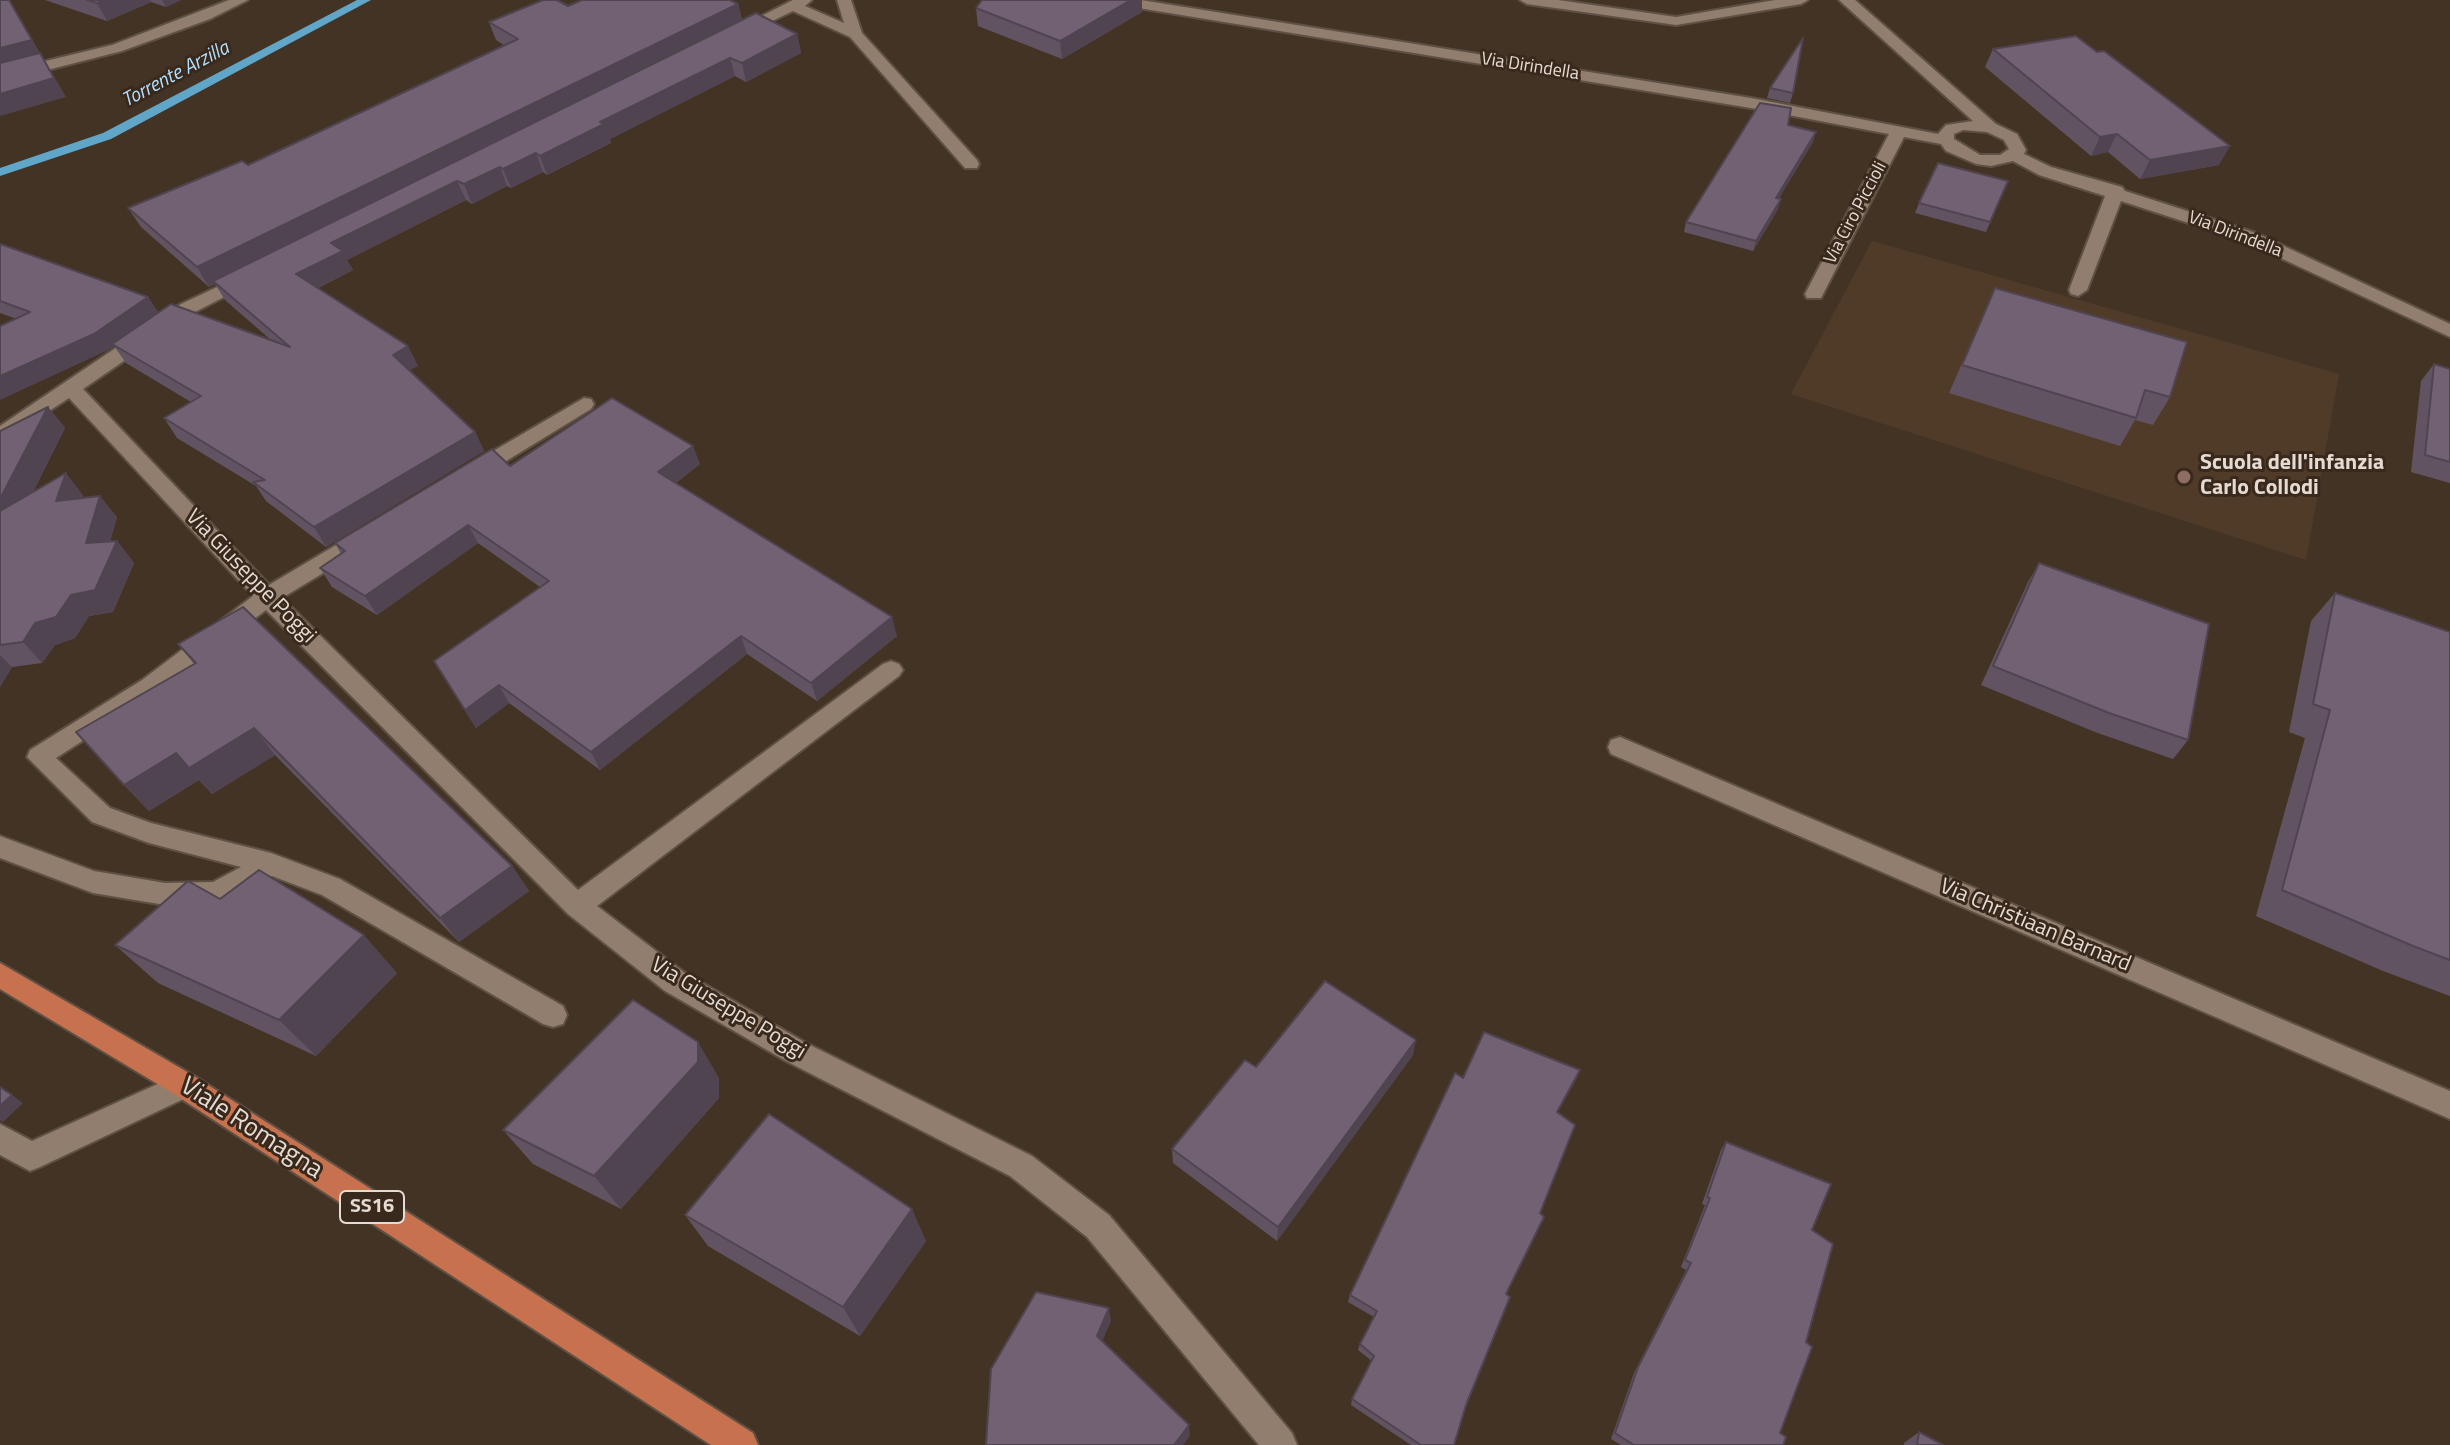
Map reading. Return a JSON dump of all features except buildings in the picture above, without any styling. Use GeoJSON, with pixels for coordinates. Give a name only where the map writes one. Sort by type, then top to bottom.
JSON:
{"type":"FeatureCollection","features":[{"type":"Feature","properties":{"kind":"main road","name":"Viale Romagna"},"geometry":{"type":"LineString","coordinates":[[0,975],[184,1085],[741,1445]]}},
{"type":"Feature","properties":{"kind":"street"},"geometry":{"type":"LineString","coordinates":[[0,77],[117,48],[241,0]]}},
{"type":"Feature","properties":{"kind":"street"},"geometry":{"type":"LineString","coordinates":[[844,0],[855,34]]}},
{"type":"Feature","properties":{"kind":"street","name":"Via Dirindella"},"geometry":{"type":"LineString","coordinates":[[1114,0],[1751,103],[1946,140],[1963,154],[1976,159],[2005,159],[2014,155],[2018,150],[2011,137],[1990,127]]}},
{"type":"Feature","properties":{"kind":"street"},"geometry":{"type":"LineString","coordinates":[[1527,0],[1676,21],[1801,0]]}},
{"type":"Feature","properties":{"kind":"street"},"geometry":{"type":"LineString","coordinates":[[1846,0],[1990,127]]}},
{"type":"Feature","properties":{"kind":"street"},"geometry":{"type":"LineString","coordinates":[[722,40],[799,3],[855,34],[971,164]]}},
{"type":"Feature","properties":{"kind":"street"},"geometry":{"type":"LineString","coordinates":[[1946,140],[1946,133],[1963,125],[1990,127]]}},
{"type":"Feature","properties":{"kind":"street","name":"Via Ciro Piccioli"},"geometry":{"type":"LineString","coordinates":[[1814,294],[1898,133]]}},
{"type":"Feature","properties":{"kind":"street","name":"Via Dirindella"},"geometry":{"type":"LineString","coordinates":[[2014,155],[2045,171],[2116,191],[2250,237],[2450,331]]}},
{"type":"Feature","properties":{"kind":"street"},"geometry":{"type":"LineString","coordinates":[[2078,290],[2116,191]]}},
{"type":"Feature","properties":{"kind":"street"},"geometry":{"type":"LineString","coordinates":[[0,436],[188,308],[258,273]]}},
{"type":"Feature","properties":{"kind":"street","name":"Via Giuseppe Poggi"},"geometry":{"type":"LineString","coordinates":[[72,389],[267,597],[577,906],[675,982],[796,1052],[1021,1166],[1098,1226],[1280,1445]]}},
{"type":"Feature","properties":{"kind":"street"},"geometry":{"type":"LineString","coordinates":[[458,481],[584,404]]}},
{"type":"Feature","properties":{"kind":"street"},"geometry":{"type":"LineString","coordinates":[[390,522],[267,597],[150,686],[39,757],[101,815],[149,833],[271,864],[331,887],[553,1015]]}},
{"type":"Feature","properties":{"kind":"street"},"geometry":{"type":"LineString","coordinates":[[577,906],[891,670]]}},
{"type":"Feature","properties":{"kind":"street","name":"Via Christiaan Barnard"},"geometry":{"type":"LineString","coordinates":[[1620,747],[2450,1105]]}},
{"type":"Feature","properties":{"kind":"street"},"geometry":{"type":"LineString","coordinates":[[0,847],[93,882],[165,894],[216,893],[271,864]]}},
{"type":"Feature","properties":{"kind":"street"},"geometry":{"type":"LineString","coordinates":[[0,1138],[30,1157],[184,1085]]}},
{"type":"Feature","properties":{"kind":"shaded area","name":"Scuola dell'infanzia Carlo Collodi"},"geometry":{"type":"Polygon","coordinates":[[[1872,241],[2339,374],[2306,560],[1791,394],[1872,241]]]}},
{"type":"Feature","properties":{"kind":"waterway","name":"Torrente Arzilla"},"geometry":{"type":"LineString","coordinates":[[0,172],[107,136],[365,0]]}},
{"type":"Feature","properties":{"kind":"place","name":"Scuola dell'infanzia Carlo Collodi"},"geometry":{"type":"Point","coordinates":[2184,477]}}]}
